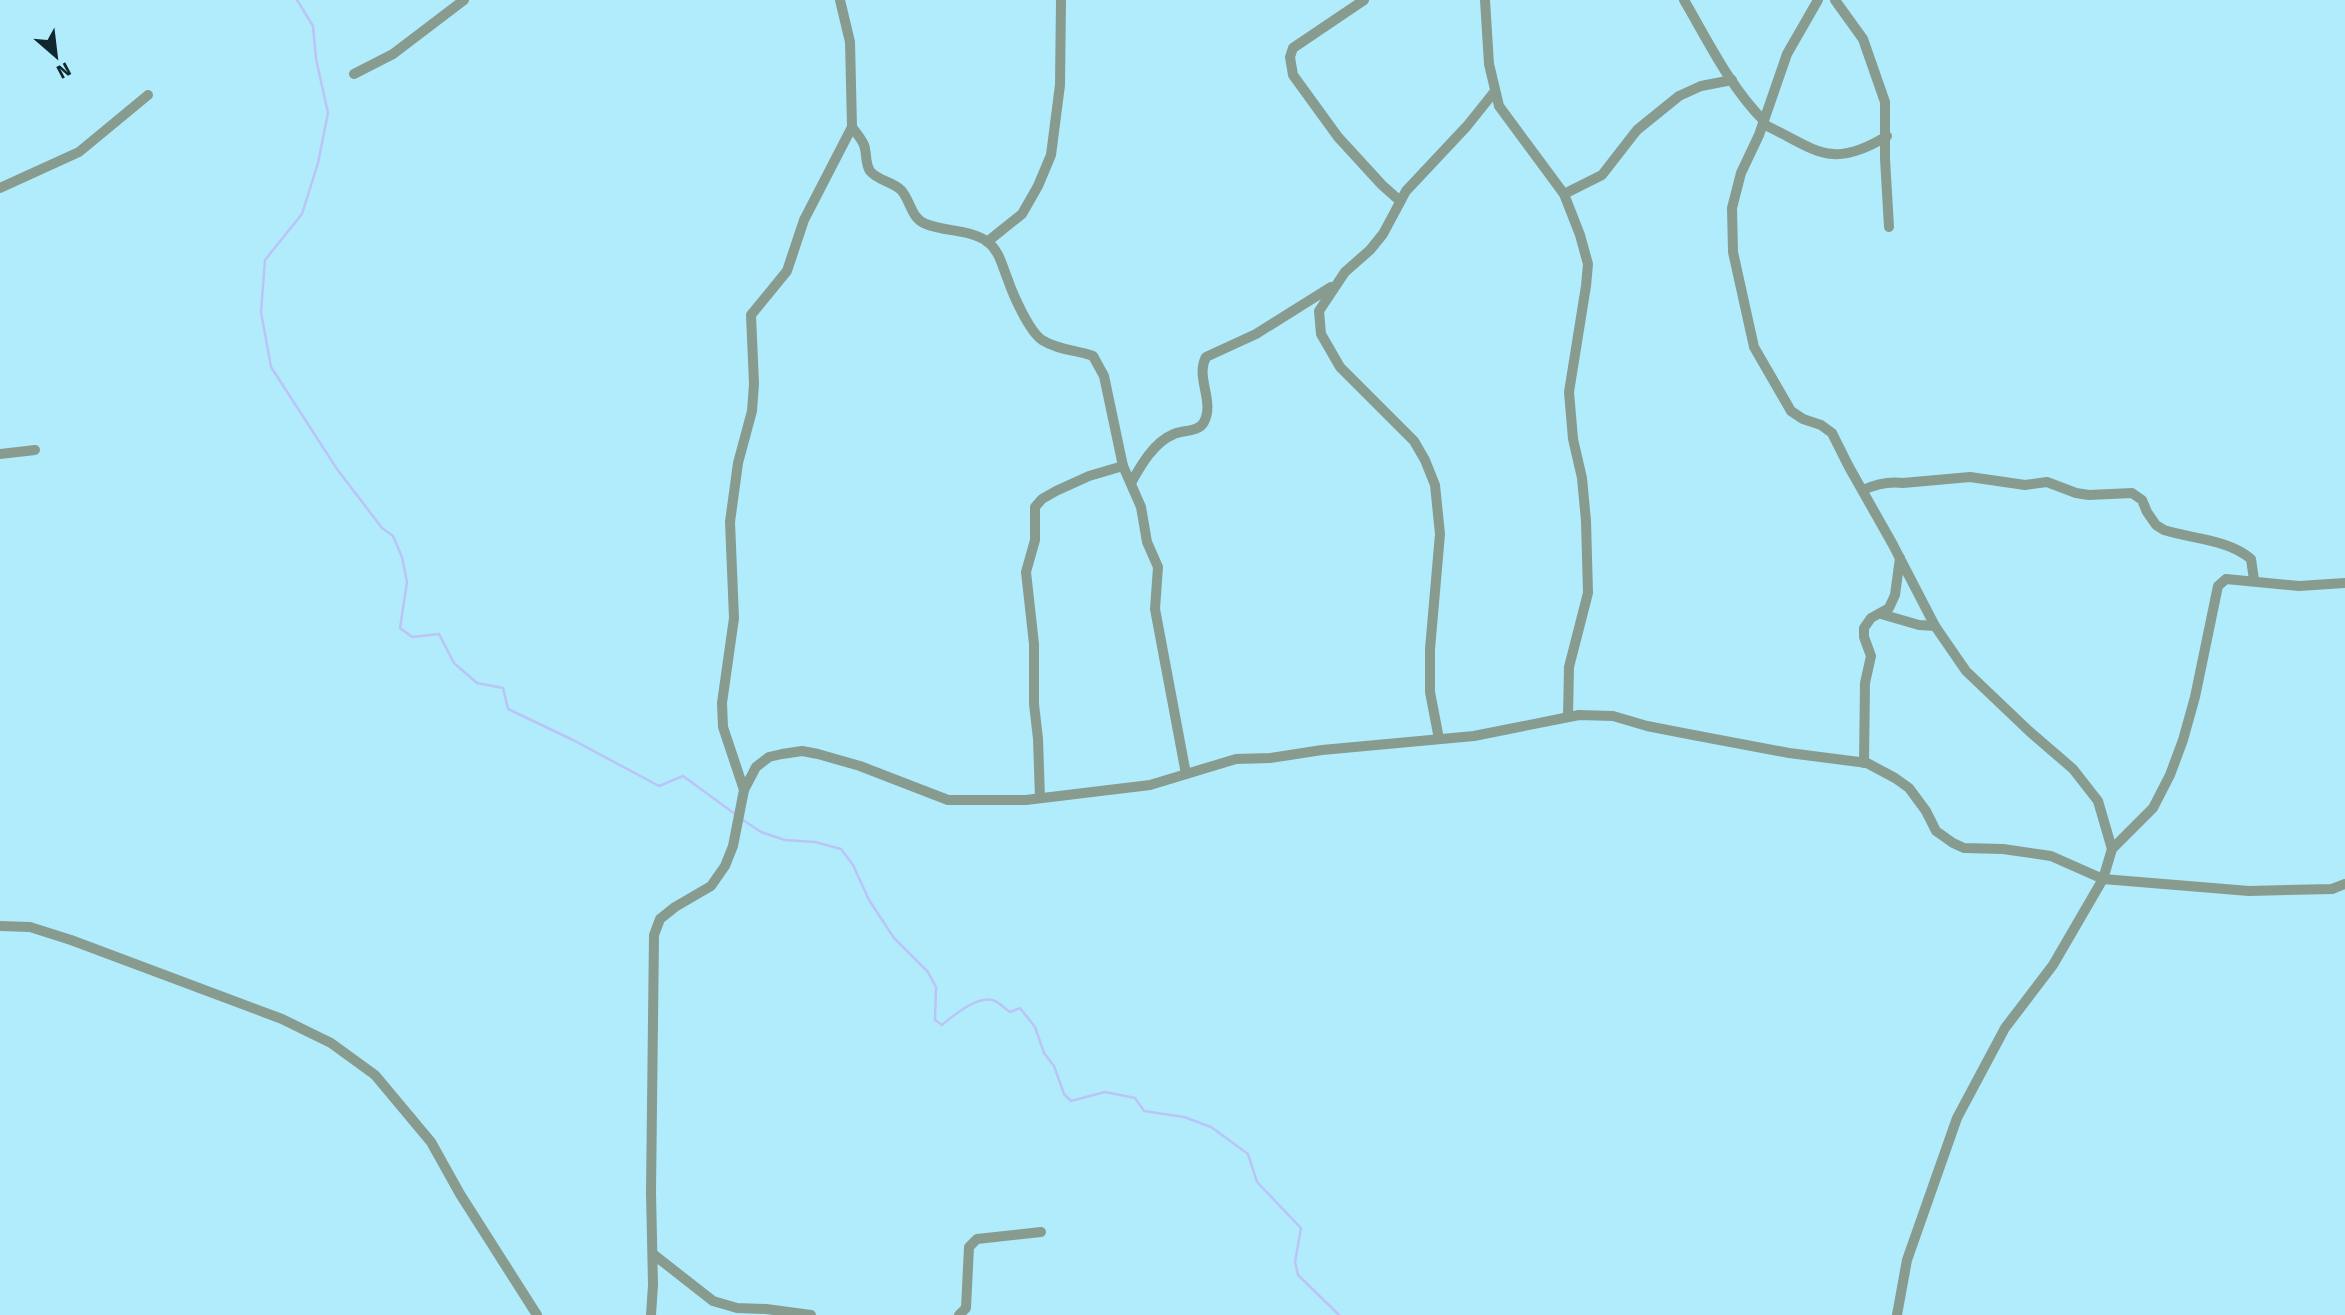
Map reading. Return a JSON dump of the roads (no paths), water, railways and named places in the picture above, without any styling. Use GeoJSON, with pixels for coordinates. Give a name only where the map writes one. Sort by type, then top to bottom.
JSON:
{"type":"FeatureCollection","features":[{"type":"Feature","properties":{"kind":"street"},"geometry":{"type":"LineString","coordinates":[[354,75],[393,54],[464,0]]}},
{"type":"Feature","properties":{"kind":"street"},"geometry":{"type":"LineString","coordinates":[[744,790],[723,727],[722,704],[734,618],[730,522],[738,463],[752,411],[754,384],[751,315],[787,271],[804,220],[852,127],[850,42],[840,0]]}},
{"type":"Feature","properties":{"kind":"street"},"geometry":{"type":"LineString","coordinates":[[987,242],[1022,214],[1051,155],[1060,85],[1061,0]]}},
{"type":"Feature","properties":{"kind":"street"},"geometry":{"type":"LineString","coordinates":[[1364,0],[1293,48],[1290,67],[1338,137],[1399,201]]}},
{"type":"Feature","properties":{"kind":"street"},"geometry":{"type":"LineString","coordinates":[[1485,0],[1489,64],[1499,106],[1564,194],[1580,234],[1588,264],[1569,392],[1573,439],[1583,488],[1588,593],[1569,667],[1568,718]]}},
{"type":"Feature","properties":{"kind":"street"},"geometry":{"type":"LineString","coordinates":[[1684,0],[1732,80],[1763,122],[1823,154],[1856,153],[1887,136]]}},
{"type":"Feature","properties":{"kind":"street"},"geometry":{"type":"LineString","coordinates":[[1818,0],[1787,54],[1763,122],[1741,173],[1732,208],[1733,253],[1754,346],[1791,411],[1832,433],[1935,626],[1966,671],[2019,722],[2073,768],[2098,801],[2112,849]]}},
{"type":"Feature","properties":{"kind":"street"},"geometry":{"type":"LineString","coordinates":[[1835,0],[1863,39],[1885,102],[1889,227]]}},
{"type":"Feature","properties":{"kind":"street"},"geometry":{"type":"LineString","coordinates":[[1564,194],[1602,175],[1637,130],[1679,96],[1701,86],[1732,80]]}},
{"type":"Feature","properties":{"kind":"street"},"geometry":{"type":"LineString","coordinates":[[1439,739],[1430,692],[1430,649],[1440,534],[1435,485],[1414,441],[1340,367],[1321,334],[1319,311],[1336,284],[1383,234],[1406,191],[1467,126],[1495,91]]}},
{"type":"Feature","properties":{"kind":"street"},"geometry":{"type":"LineString","coordinates":[[0,188],[79,152],[148,95]]}},
{"type":"Feature","properties":{"kind":"street"},"geometry":{"type":"LineString","coordinates":[[852,127],[863,142],[871,172],[879,178],[891,181],[903,191],[916,218],[924,224],[969,233],[987,242],[1004,265],[1007,278],[1029,324],[1040,339],[1062,349],[1093,356],[1104,376],[1124,466],[1141,507],[1147,542],[1158,567],[1155,608],[1186,774]]}},
{"type":"Feature","properties":{"kind":"street"},"geometry":{"type":"LineString","coordinates":[[1131,484],[1159,443],[1171,435],[1199,427],[1205,420],[1208,400],[1202,371],[1206,357],[1256,334],[1336,284]]}},
{"type":"Feature","properties":{"kind":"street"},"geometry":{"type":"LineString","coordinates":[[0,454],[35,450]]}},
{"type":"Feature","properties":{"kind":"street"},"geometry":{"type":"LineString","coordinates":[[1040,798],[1034,704],[1034,644],[1026,572],[1035,540],[1035,507],[1042,499],[1056,491],[1089,476],[1124,466]]}},
{"type":"Feature","properties":{"kind":"street"},"geometry":{"type":"LineString","coordinates":[[1863,490],[1872,485],[1895,482],[1970,477],[2025,485],[2047,482],[2089,495],[2132,493],[2142,500],[2156,525],[2164,530],[2222,544],[2245,554],[2251,559],[2254,580]]}},
{"type":"Feature","properties":{"kind":"street"},"geometry":{"type":"LineString","coordinates":[[1864,762],[1865,683],[1871,656],[1864,637],[1864,628],[1871,618],[1889,608],[1895,595],[1900,557]]}},
{"type":"Feature","properties":{"kind":"street"},"geometry":{"type":"LineString","coordinates":[[1897,1315],[1907,1260],[1957,1118],[2005,1028],[2053,965],[2103,879],[2112,849],[2153,808],[2170,775],[2195,696],[2218,586],[2226,579],[2299,586],[2345,583]]}},
{"type":"Feature","properties":{"kind":"street"},"geometry":{"type":"LineString","coordinates":[[1881,614],[1919,625],[1935,626]]}},
{"type":"Feature","properties":{"kind":"street"},"geometry":{"type":"LineString","coordinates":[[651,1315],[654,935],[660,919],[710,886],[725,866],[733,846],[744,790],[756,767],[769,757],[802,751],[860,766],[948,800],[1040,798],[1150,785],[1236,758],[1270,758],[1322,750],[1474,736],[1579,715],[1613,716],[1647,726],[1789,753],[1864,762],[1909,788],[1926,811],[1936,831],[1964,848],[2003,849],[2051,856],[2103,879],[2249,891],[2332,889],[2345,884]]}},
{"type":"Feature","properties":{"kind":"street"},"geometry":{"type":"LineString","coordinates":[[0,926],[30,927],[71,940],[282,1018],[331,1043],[375,1075],[424,1133],[537,1315]]}},
{"type":"Feature","properties":{"kind":"street"},"geometry":{"type":"LineString","coordinates":[[959,1315],[966,1308],[971,1243],[977,1239],[1041,1232]]}},
{"type":"Feature","properties":{"kind":"street"},"geometry":{"type":"LineString","coordinates":[[653,1254],[713,1301],[737,1308],[766,1308],[811,1315]]}},
{"type":"Feature","properties":{"kind":"waterway"},"geometry":{"type":"LineString","coordinates":[[297,0],[313,26],[316,59],[328,113],[318,163],[302,214],[265,260],[261,312],[271,367],[337,469],[382,528],[393,536],[402,557],[407,582],[400,628],[412,637],[439,634],[454,663],[477,683],[503,688],[508,709],[659,786],[683,776],[735,814]]}},
{"type":"Feature","properties":{"kind":"waterway"},"geometry":{"type":"LineString","coordinates":[[743,820],[761,832],[785,840],[815,842],[841,849],[853,865],[869,900],[894,938],[928,972],[936,987],[935,1020],[942,1025],[982,1000],[995,1001],[1010,1012],[1020,1008],[1035,1027],[1044,1053],[1054,1066],[1064,1094],[1071,1101],[1105,1092],[1135,1098],[1144,1111],[1184,1117],[1211,1127],[1248,1154],[1257,1182],[1301,1228],[1295,1262],[1298,1275],[1339,1315]]}}]}
